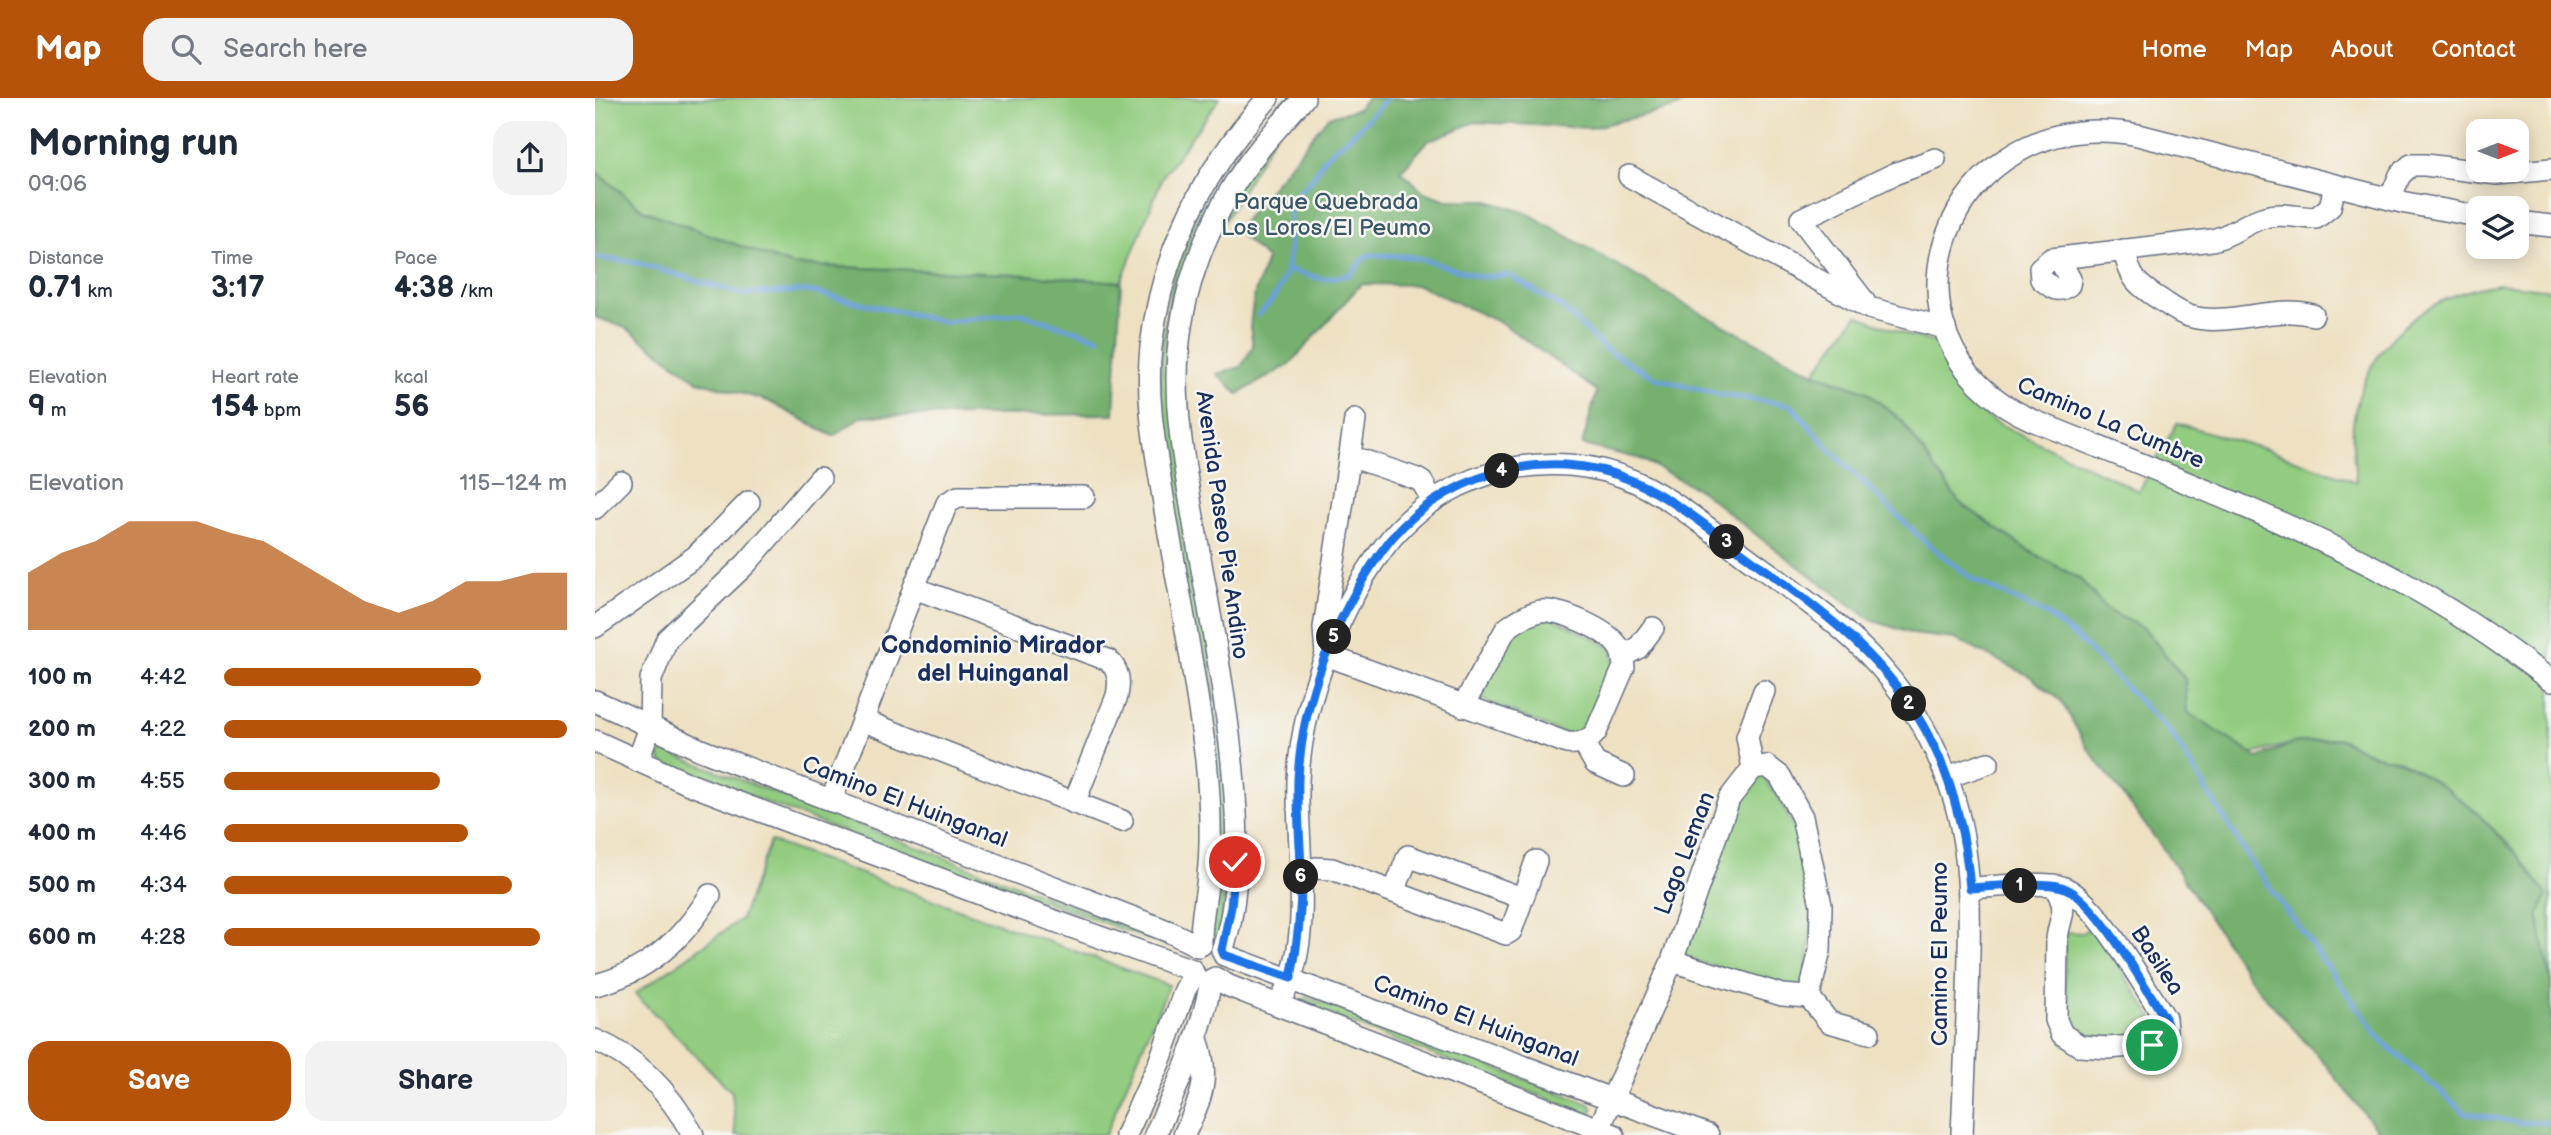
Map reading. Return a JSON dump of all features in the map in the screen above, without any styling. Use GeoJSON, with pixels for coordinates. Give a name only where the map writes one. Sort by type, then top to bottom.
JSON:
{"type":"FeatureCollection","features":[{"type":"Feature","properties":{"kind":"street"},"geometry":{"type":"LineString","coordinates":[[1126,1135],[1159,1063],[1185,990],[1203,975],[1225,968],[1211,949],[1206,761],[1155,446],[1150,384],[1151,349],[1171,256],[1194,200],[1225,150],[1268,98]]}},
{"type":"Feature","properties":{"kind":"street","name":"Avenida Paseo Pie Andino"},"geometry":{"type":"LineString","coordinates":[[1211,949],[1227,933],[1234,884],[1235,791],[1226,715],[1182,446],[1177,391],[1180,328],[1191,280],[1217,214],[1244,169],[1304,98]]}},
{"type":"Feature","properties":{"kind":"street","name":"Camino La Cumbre"},"geometry":{"type":"LineString","coordinates":[[2466,214],[2390,199],[2120,131],[2081,130],[2045,138],[2008,155],[1988,171],[1970,191],[1953,220],[1944,244],[1940,269],[1940,301],[1945,328],[1967,372],[1978,386],[2004,406],[2218,496],[2391,576],[2487,635],[2551,681]]}},
{"type":"Feature","properties":{"kind":"street"},"geometry":{"type":"LineString","coordinates":[[1869,308],[1801,219],[1894,174],[1935,159]]}},
{"type":"Feature","properties":{"kind":"street"},"geometry":{"type":"LineString","coordinates":[[2390,199],[2400,175],[2411,165],[2498,174],[2551,169]]}},
{"type":"Feature","properties":{"kind":"street"},"geometry":{"type":"LineString","coordinates":[[1629,176],[1869,308],[1945,328]]}},
{"type":"Feature","properties":{"kind":"street"},"geometry":{"type":"LineString","coordinates":[[2072,278],[2063,290],[2056,290],[2041,279],[2040,268],[2051,259],[2222,238],[2267,216],[2316,218],[2330,207],[2335,185]]}},
{"type":"Feature","properties":{"kind":"street"},"geometry":{"type":"LineString","coordinates":[[2529,223],[2551,226]]}},
{"type":"Feature","properties":{"kind":"street"},"geometry":{"type":"LineString","coordinates":[[2124,250],[2128,271],[2140,286],[2186,315],[2216,319],[2298,311],[2313,315]]}},
{"type":"Feature","properties":{"kind":"street","name":"Camino El Peumo"},"geometry":{"type":"LineString","coordinates":[[1327,655],[1324,628],[1355,419]]}},
{"type":"Feature","properties":{"kind":"street"},"geometry":{"type":"LineString","coordinates":[[1349,458],[1417,479],[1422,482],[1433,501]]}},
{"type":"Feature","properties":{"kind":"street","name":"Camino El Peumo"},"geometry":{"type":"LineString","coordinates":[[1278,1004],[1291,978],[1300,922],[1300,755],[1310,704],[1346,612],[1382,551],[1407,522],[1433,501],[1485,476],[1547,464],[1598,469],[1649,489],[1680,508],[1820,610],[1855,640],[1904,697],[1929,737],[1947,777],[1960,818],[1970,888],[1962,1135]]}},
{"type":"Feature","properties":{"kind":"street"},"geometry":{"type":"LineString","coordinates":[[638,761],[650,727],[651,679],[667,639],[745,564],[820,478]]}},
{"type":"Feature","properties":{"kind":"street"},"geometry":{"type":"LineString","coordinates":[[595,508],[621,482]]}},
{"type":"Feature","properties":{"kind":"street"},"geometry":{"type":"LineString","coordinates":[[831,801],[947,503],[958,497],[1084,497]]}},
{"type":"Feature","properties":{"kind":"street"},"geometry":{"type":"LineString","coordinates":[[595,627],[696,556],[749,502]]}},
{"type":"Feature","properties":{"kind":"street"},"geometry":{"type":"LineString","coordinates":[[914,588],[1108,660],[1116,667],[1119,683],[1117,696],[1074,803]]}},
{"type":"Feature","properties":{"kind":"street"},"geometry":{"type":"LineString","coordinates":[[1327,655],[1463,706],[1567,743],[1583,742],[1597,732],[1624,667],[1623,656],[1611,639],[1573,617],[1564,613],[1541,611],[1516,621],[1506,629],[1463,706]]}},
{"type":"Feature","properties":{"kind":"street"},"geometry":{"type":"LineString","coordinates":[[1623,656],[1638,648],[1653,628]]}},
{"type":"Feature","properties":{"kind":"street"},"geometry":{"type":"LineString","coordinates":[[1764,691],[1747,737],[1753,768],[1767,766],[1780,776],[1802,817],[1821,905],[1819,950],[1809,997]]}},
{"type":"Feature","properties":{"kind":"street","name":"Camino El Huinganal"},"geometry":{"type":"LineString","coordinates":[[595,701],[701,750],[831,801],[1211,949],[1611,1099],[1665,1128],[1708,1135]]}},
{"type":"Feature","properties":{"kind":"street"},"geometry":{"type":"LineString","coordinates":[[862,720],[1122,821]]}},
{"type":"Feature","properties":{"kind":"street"},"geometry":{"type":"LineString","coordinates":[[595,741],[728,798],[1203,975],[1606,1132]]}},
{"type":"Feature","properties":{"kind":"street"},"geometry":{"type":"LineString","coordinates":[[1583,742],[1595,763],[1624,776]]}},
{"type":"Feature","properties":{"kind":"street"},"geometry":{"type":"LineString","coordinates":[[1947,777],[1988,763]]}},
{"type":"Feature","properties":{"kind":"street","name":"Lago Leman"},"geometry":{"type":"LineString","coordinates":[[1606,1132],[1611,1099],[1672,961],[1729,799],[1753,768]]}},
{"type":"Feature","properties":{"kind":"street"},"geometry":{"type":"LineString","coordinates":[[1394,892],[1408,856],[1522,898]]}},
{"type":"Feature","properties":{"kind":"street"},"geometry":{"type":"LineString","coordinates":[[1301,871],[1332,869],[1506,934],[1511,931],[1536,861]]}},
{"type":"Feature","properties":{"kind":"street"},"geometry":{"type":"LineString","coordinates":[[1970,888],[2054,886]]}},
{"type":"Feature","properties":{"kind":"street","name":"Basilea"},"geometry":{"type":"LineString","coordinates":[[2054,886],[2073,892],[2097,915],[2165,1018],[2167,1030],[2157,1044],[2108,1048],[2080,1046],[2067,1039],[2059,1030],[2056,1020],[2057,939],[2064,906],[2054,886]]}},
{"type":"Feature","properties":{"kind":"street"},"geometry":{"type":"LineString","coordinates":[[595,985],[620,977],[656,957],[687,929],[710,895]]}},
{"type":"Feature","properties":{"kind":"street"},"geometry":{"type":"LineString","coordinates":[[1155,1135],[1197,1039],[1206,1007],[1203,975],[1189,960],[1211,949]]}},
{"type":"Feature","properties":{"kind":"street"},"geometry":{"type":"LineString","coordinates":[[1672,961],[1783,995],[1809,997],[1829,1022],[1870,1033]]}},
{"type":"Feature","properties":{"kind":"street"},"geometry":{"type":"LineString","coordinates":[[1184,1135],[1203,1087],[1204,1067],[1197,1039]]}},
{"type":"Feature","properties":{"kind":"street"},"geometry":{"type":"LineString","coordinates":[[595,1040],[622,1054],[656,1082],[670,1098],[692,1135]]}},
{"type":"Feature","properties":{"kind":"green space"},"geometry":{"type":"Polygon","coordinates":[[[595,98],[1220,98],[1163,176],[1121,282],[1010,274],[791,265],[643,210],[595,171],[595,98]]]}},
{"type":"Feature","properties":{"kind":"green space"},"geometry":{"type":"Polygon","coordinates":[[[1285,98],[1296,98],[1174,308],[1227,798],[1226,887],[1219,938],[1213,940],[1209,935],[1216,882],[1160,414],[1161,352],[1173,278],[1199,209],[1231,160],[1285,98]]]}},
{"type":"Feature","properties":{"kind":"green space","name":"Parque Quebrada Los Loros/El Peumo"},"geometry":{"type":"Polygon","coordinates":[[[1367,98],[1694,98],[1674,108],[1590,128],[1475,122],[1428,141],[1401,171],[1424,192],[1447,200],[1485,200],[1527,213],[1686,305],[1814,373],[1865,391],[1901,420],[1959,502],[2030,552],[2080,579],[2108,611],[2144,628],[2185,679],[2187,712],[2258,758],[2294,743],[2338,738],[2373,755],[2401,761],[2445,788],[2475,811],[2516,853],[2547,895],[2538,917],[2551,983],[2551,1135],[2381,1135],[2325,1064],[2253,983],[2167,854],[2087,747],[2061,701],[2028,675],[1955,639],[1913,634],[1871,620],[1700,490],[1641,459],[1582,445],[1597,391],[1503,324],[1418,285],[1361,284],[1290,364],[1238,394],[1217,374],[1241,367],[1253,346],[1250,326],[1254,295],[1267,259],[1236,231],[1328,117],[1357,109],[1367,98]]]}},
{"type":"Feature","properties":{"kind":"green space"},"geometry":{"type":"Polygon","coordinates":[[[595,171],[643,210],[791,265],[1010,274],[1121,282],[1114,414],[863,416],[833,436],[768,401],[698,381],[626,328],[595,317],[595,171]]]}},
{"type":"Feature","properties":{"kind":"green space"},"geometry":{"type":"Polygon","coordinates":[[[2500,284],[2551,290],[2551,983],[2538,917],[2516,853],[2475,811],[2445,788],[2401,761],[2373,755],[2338,738],[2294,743],[2253,754],[2186,712],[2185,679],[2144,628],[2108,611],[2080,579],[2025,548],[1959,502],[1901,420],[1865,391],[1814,373],[1857,315],[1907,335],[1937,343],[1958,386],[1991,420],[2139,491],[2177,423],[2268,450],[2356,482],[2353,424],[2359,396],[2369,371],[2384,348],[2402,328],[2446,299],[2472,289],[2500,284]]]}},
{"type":"Feature","properties":{"kind":"green space"},"geometry":{"type":"Polygon","coordinates":[[[1552,617],[1612,648],[1614,669],[1586,732],[1567,735],[1476,697],[1511,636],[1524,624],[1552,617]]]}},
{"type":"Feature","properties":{"kind":"green space"},"geometry":{"type":"Polygon","coordinates":[[[662,750],[1169,943],[1168,947],[1046,901],[981,884],[662,763],[659,756],[662,750]]]}},
{"type":"Feature","properties":{"kind":"green space"},"geometry":{"type":"Polygon","coordinates":[[[1763,776],[1782,804],[1803,846],[1815,905],[1804,990],[1680,957],[1741,778],[1763,776]]]}},
{"type":"Feature","properties":{"kind":"green space"},"geometry":{"type":"Polygon","coordinates":[[[770,841],[1169,985],[1105,1135],[736,1135],[732,1092],[635,994],[741,919],[770,841]]]}},
{"type":"Feature","properties":{"kind":"green space"},"geometry":{"type":"Polygon","coordinates":[[[2092,926],[2157,1024],[2157,1029],[2148,1037],[2085,1040],[2066,1028],[2064,932],[2082,933],[2092,926]]]}},
{"type":"Feature","properties":{"kind":"green space"},"geometry":{"type":"Polygon","coordinates":[[[1308,997],[1590,1104],[1593,1109],[1590,1115],[1301,1004],[1308,997]]]}},
{"type":"Feature","properties":{"kind":"waterway"},"geometry":{"type":"LineString","coordinates":[[1258,315],[1270,303],[1285,277],[1289,249],[1290,201],[1313,178],[1325,157],[1357,130],[1387,98]]}},
{"type":"Feature","properties":{"kind":"waterway"},"geometry":{"type":"LineString","coordinates":[[1289,270],[1322,279],[1349,275],[1368,255],[1405,256],[1480,277],[1509,275],[1564,309],[1605,349],[1656,378],[1721,395],[1791,405],[1833,453],[1925,542],[1974,580],[2047,615],[2078,639],[2171,733],[2252,863],[2382,1041],[2464,1112],[2519,1123],[2551,1122]]}},
{"type":"Feature","properties":{"kind":"waterway"},"geometry":{"type":"LineString","coordinates":[[595,256],[634,262],[742,294],[808,291],[945,322],[1019,313],[1099,338]]}},
{"type":"Feature","properties":{"kind":"district","name":"Condominio Mirador del Huinganal"},"geometry":{"type":"Point","coordinates":[993,659]}},
{"type":"Feature","properties":{"kind":"route"},"geometry":{"type":"LineString","coordinates":[[1235,862],[1231,907],[1222,950],[1224,955],[1291,978],[1300,922],[1298,779],[1304,730],[1327,655],[1370,569],[1407,522],[1433,501],[1467,482],[1526,466],[1564,464],[1598,469],[1632,481],[1665,498],[1820,610],[1872,656],[1919,719],[1947,777],[1960,818],[1970,888],[2054,886],[2073,892],[2097,915],[2165,1018],[2167,1030],[2157,1044],[2152,1045]]}}]}
